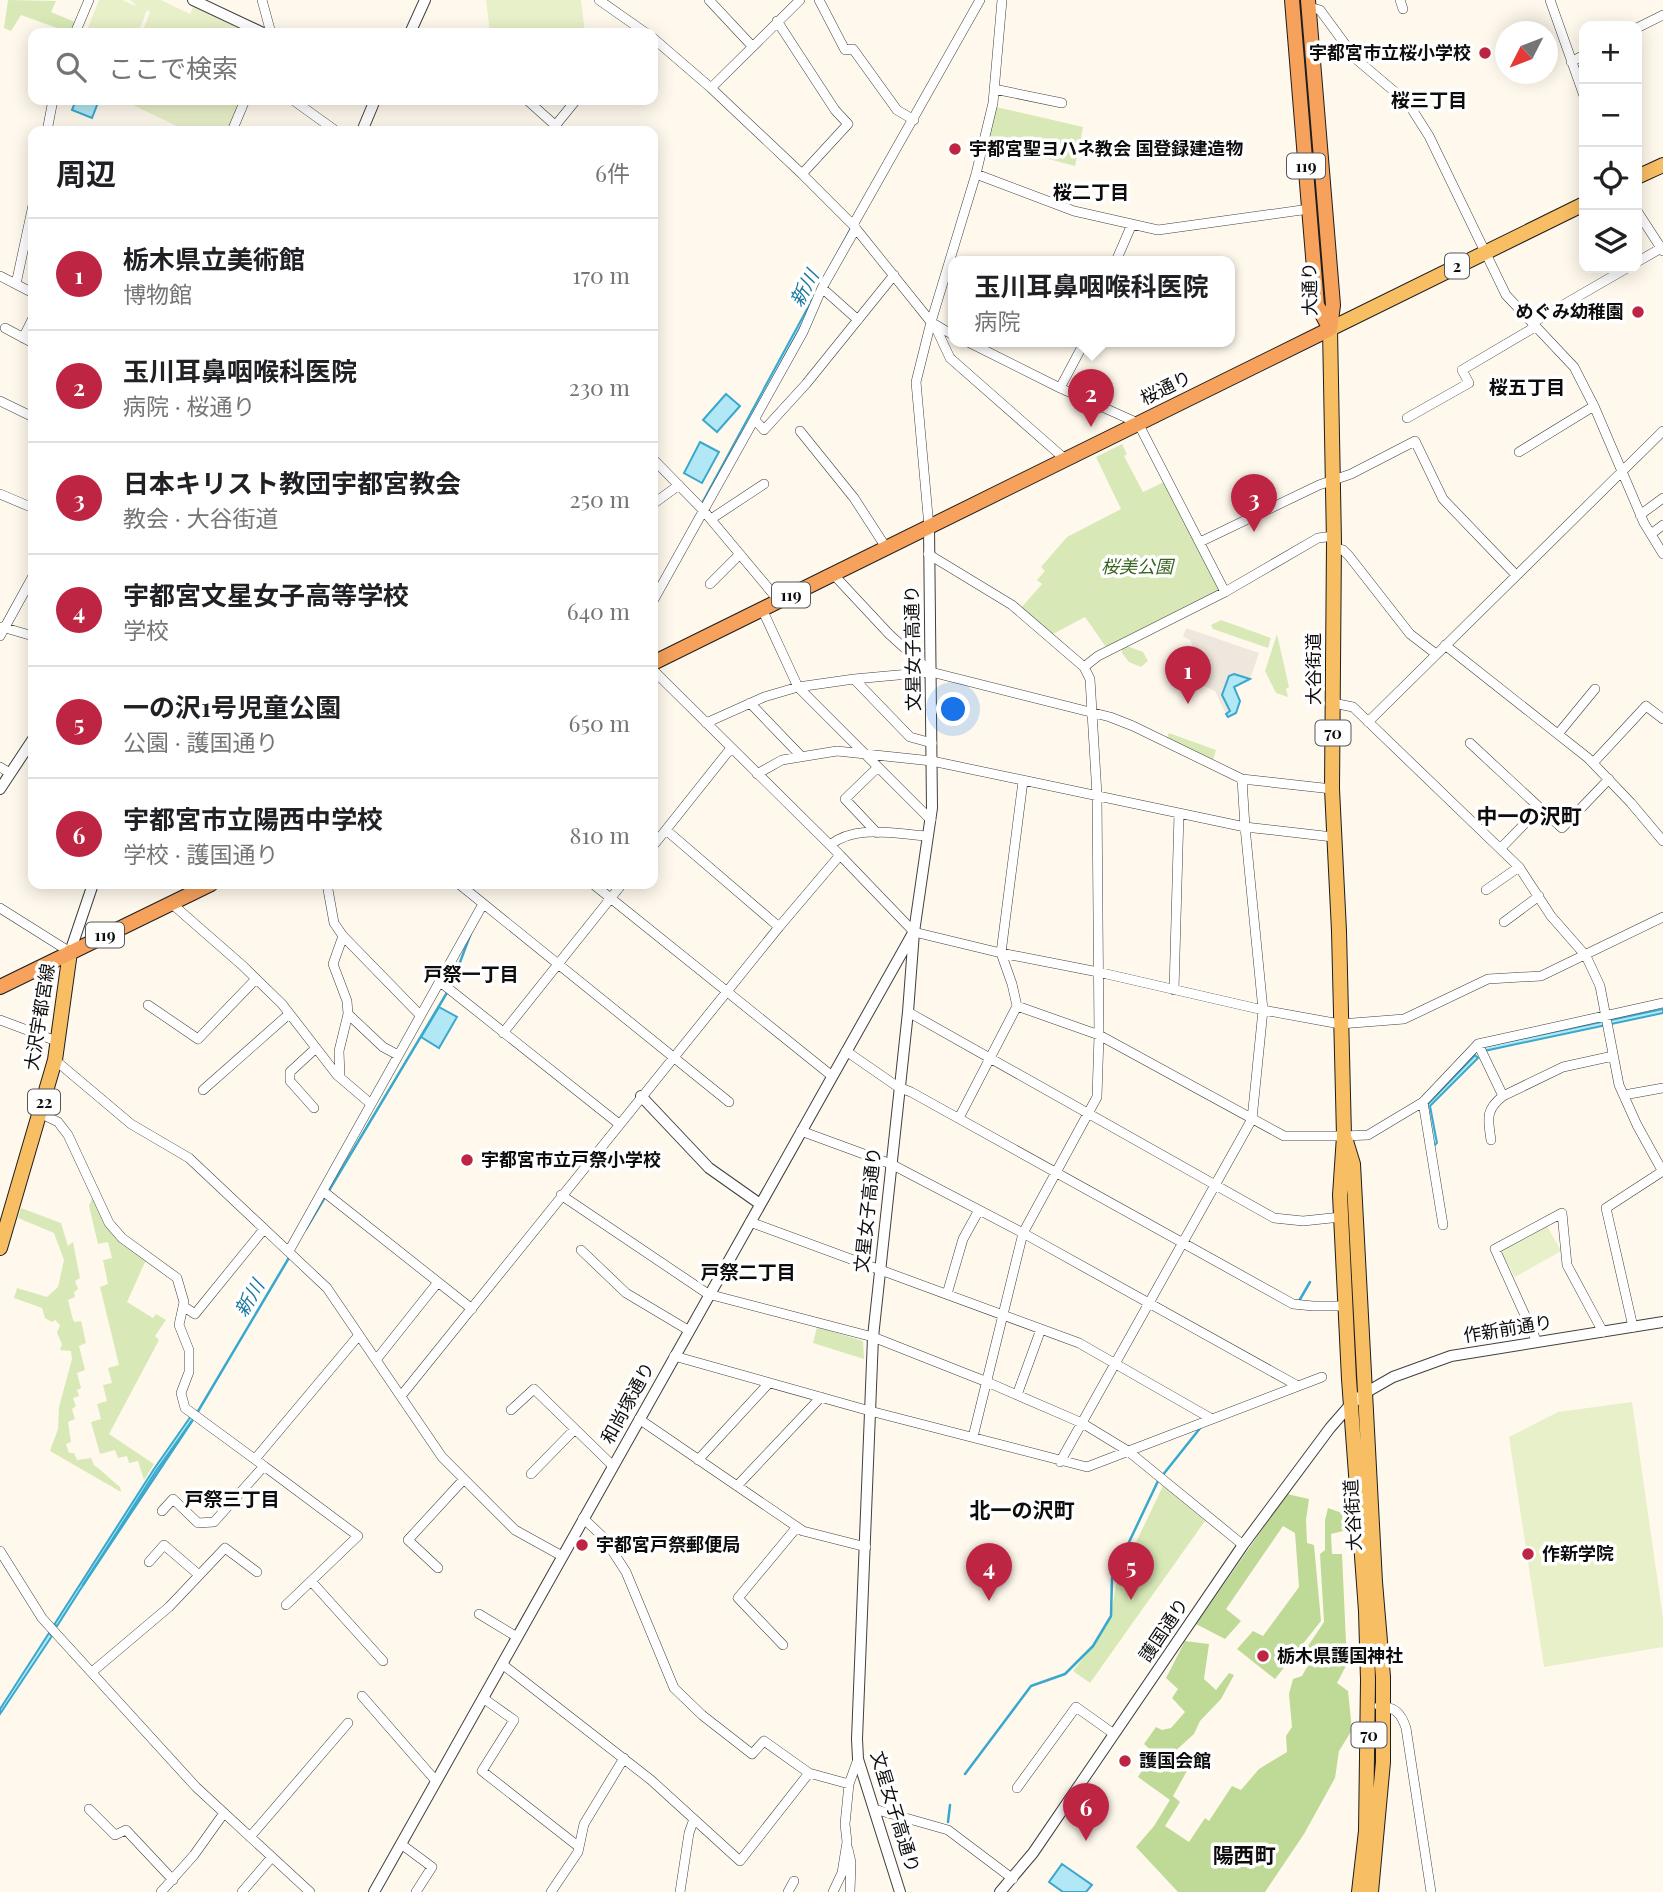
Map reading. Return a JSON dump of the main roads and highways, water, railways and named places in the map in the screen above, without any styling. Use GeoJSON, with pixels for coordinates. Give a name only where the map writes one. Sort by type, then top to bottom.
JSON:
{"type":"FeatureCollection","features":[{"type":"Feature","properties":{"kind":"highway","name":"大通り"},"geometry":{"type":"LineString","coordinates":[[1292,0],[1317,305],[1330,329]]}},
{"type":"Feature","properties":{"kind":"highway","name":"大通り"},"geometry":{"type":"LineString","coordinates":[[1308,4],[1333,305],[1330,329]]}},
{"type":"Feature","properties":{"kind":"highway","name":"桜通り"},"geometry":{"type":"LineString","coordinates":[[658,661],[1330,329]]}},
{"type":"Feature","properties":{"kind":"highway","name":"119"},"geometry":{"type":"LineString","coordinates":[[0,987],[200,889]]}},
{"type":"Feature","properties":{"kind":"main road"},"geometry":{"type":"LineString","coordinates":[[1642,174],[1663,164]]}},
{"type":"Feature","properties":{"kind":"main road","name":"桜通り"},"geometry":{"type":"LineString","coordinates":[[1330,329],[1579,206]]}},
{"type":"Feature","properties":{"kind":"main road","name":"大谷街道"},"geometry":{"type":"LineString","coordinates":[[1330,329],[1334,542],[1332,789],[1345,1136],[1340,1171],[1341,1217],[1350,1405],[1382,1783],[1371,1892]]}},
{"type":"Feature","properties":{"kind":"main road","name":"大沢宇都宮線"},"geometry":{"type":"LineString","coordinates":[[0,1248],[55,1060],[70,952]]}},
{"type":"Feature","properties":{"kind":"main road","name":"大谷街道"},"geometry":{"type":"LineString","coordinates":[[1345,1136],[1353,1164],[1365,1393],[1376,1706],[1359,1892]]}},
{"type":"Feature","properties":{"kind":"water"},"geometry":{"type":"Polygon","coordinates":[[[74,105],[97,105],[92,118],[72,110],[74,105]]]}},
{"type":"Feature","properties":{"kind":"water"},"geometry":{"type":"Polygon","coordinates":[[[851,228],[854,229],[705,502],[703,501],[851,228]]]}},
{"type":"Feature","properties":{"kind":"water"},"geometry":{"type":"Polygon","coordinates":[[[726,394],[740,406],[717,432],[703,420],[726,394]]]}},
{"type":"Feature","properties":{"kind":"water"},"geometry":{"type":"Polygon","coordinates":[[[700,442],[719,452],[702,483],[684,473],[700,442]]]}},
{"type":"Feature","properties":{"kind":"water"},"geometry":{"type":"Polygon","coordinates":[[[1234,674],[1250,679],[1234,687],[1240,701],[1236,713],[1228,717],[1226,714],[1230,711],[1222,695],[1229,676],[1234,674]]]}},
{"type":"Feature","properties":{"kind":"water"},"geometry":{"type":"Polygon","coordinates":[[[439,1007],[457,1017],[439,1048],[421,1037],[439,1007]]]}},
{"type":"Feature","properties":{"kind":"water"},"geometry":{"type":"Polygon","coordinates":[[[1663,1009],[1663,1013],[1484,1051],[1482,1047],[1663,1009]]]}},
{"type":"Feature","properties":{"kind":"water"},"geometry":{"type":"Polygon","coordinates":[[[1475,1055],[1478,1058],[1430,1106],[1437,1143],[1433,1147],[1427,1105],[1475,1055]]]}},
{"type":"Feature","properties":{"kind":"water"},"geometry":{"type":"Polygon","coordinates":[[[191,1416],[194,1418],[156,1471],[57,1626],[54,1625],[154,1469],[191,1416]]]}},
{"type":"Feature","properties":{"kind":"water"},"geometry":{"type":"Polygon","coordinates":[[[49,1633],[52,1636],[0,1714],[0,1709],[49,1633]]]}},
{"type":"Feature","properties":{"kind":"water"},"geometry":{"type":"Polygon","coordinates":[[[1062,1864],[1092,1885],[1086,1892],[1063,1892],[1049,1882],[1062,1864]]]}},
{"type":"Feature","properties":{"kind":"waterway","name":"新川"},"geometry":{"type":"LineString","coordinates":[[451,986],[471,933]]}},
{"type":"Feature","properties":{"kind":"waterway","name":"新川"},"geometry":{"type":"LineString","coordinates":[[306,1229],[448,991]]}},
{"type":"Feature","properties":{"kind":"waterway","name":"新川"},"geometry":{"type":"LineString","coordinates":[[197,1413],[290,1256]]}},
{"type":"Feature","properties":{"kind":"waterway"},"geometry":{"type":"LineString","coordinates":[[1299,1301],[1310,1282]]}},
{"type":"Feature","properties":{"kind":"waterway","name":"新川"},"geometry":{"type":"LineString","coordinates":[[83,1585],[192,1421]]}},
{"type":"Feature","properties":{"kind":"waterway"},"geometry":{"type":"LineString","coordinates":[[965,1774],[1031,1686],[1065,1674],[1093,1646],[1111,1616],[1112,1578],[1158,1481],[1201,1427]]}},
{"type":"Feature","properties":{"kind":"waterway"},"geometry":{"type":"LineString","coordinates":[[948,1822],[950,1805]]}},
{"type":"Feature","properties":{"kind":"place","name":"宇都宮市立桜小学校"},"geometry":{"type":"Point","coordinates":[1485,53]}},
{"type":"Feature","properties":{"kind":"place","name":"宇都宮聖ヨハネ教会 国登録建造物"},"geometry":{"type":"Point","coordinates":[955,149]}},
{"type":"Feature","properties":{"kind":"place","name":"めぐみ幼稚園"},"geometry":{"type":"Point","coordinates":[1638,312]}},
{"type":"Feature","properties":{"kind":"place","name":"玉川耳鼻咽喉科医院"},"geometry":{"type":"Point","coordinates":[1091,427]}},
{"type":"Feature","properties":{"kind":"place","name":"日本キリスト教団宇都宮教会"},"geometry":{"type":"Point","coordinates":[1254,532]}},
{"type":"Feature","properties":{"kind":"place","name":"栃木県立美術館"},"geometry":{"type":"Point","coordinates":[1188,704]}},
{"type":"Feature","properties":{"kind":"place","name":"宇都宮市立戸祭小学校"},"geometry":{"type":"Point","coordinates":[467,1160]}},
{"type":"Feature","properties":{"kind":"place","name":"宇都宮戸祭郵便局"},"geometry":{"type":"Point","coordinates":[582,1545]}},
{"type":"Feature","properties":{"kind":"place","name":"作新学院"},"geometry":{"type":"Point","coordinates":[1528,1554]}},
{"type":"Feature","properties":{"kind":"place","name":"一の沢1号児童公園"},"geometry":{"type":"Point","coordinates":[1131,1600]}},
{"type":"Feature","properties":{"kind":"place","name":"宇都宮文星女子高等学校"},"geometry":{"type":"Point","coordinates":[989,1601]}},
{"type":"Feature","properties":{"kind":"place","name":"栃木県護国神社"},"geometry":{"type":"Point","coordinates":[1263,1656]}},
{"type":"Feature","properties":{"kind":"place","name":"護国会館"},"geometry":{"type":"Point","coordinates":[1125,1761]}},
{"type":"Feature","properties":{"kind":"place","name":"宇都宮市立陽西中学校"},"geometry":{"type":"Point","coordinates":[1086,1841]}},
{"type":"Feature","properties":{"kind":"district","name":"桜三丁目"},"geometry":{"type":"Point","coordinates":[1429,100]}},
{"type":"Feature","properties":{"kind":"district","name":"桜二丁目"},"geometry":{"type":"Point","coordinates":[1091,192]}},
{"type":"Feature","properties":{"kind":"district","name":"桜五丁目"},"geometry":{"type":"Point","coordinates":[1527,387]}},
{"type":"Feature","properties":{"kind":"district","name":"中一の沢町"},"geometry":{"type":"Point","coordinates":[1529,817]}},
{"type":"Feature","properties":{"kind":"district","name":"戸祭一丁目"},"geometry":{"type":"Point","coordinates":[471,974]}},
{"type":"Feature","properties":{"kind":"district","name":"戸祭二丁目"},"geometry":{"type":"Point","coordinates":[748,1272]}},
{"type":"Feature","properties":{"kind":"district","name":"戸祭三丁目"},"geometry":{"type":"Point","coordinates":[232,1499]}},
{"type":"Feature","properties":{"kind":"district","name":"北一の沢町"},"geometry":{"type":"Point","coordinates":[1022,1511]}},
{"type":"Feature","properties":{"kind":"district","name":"陽西町"},"geometry":{"type":"Point","coordinates":[1244,1856]}},
{"type":"Feature","properties":{"kind":"park label","name":"桜美公園"},"geometry":{"type":"Point","coordinates":[1137,567]}}]}
